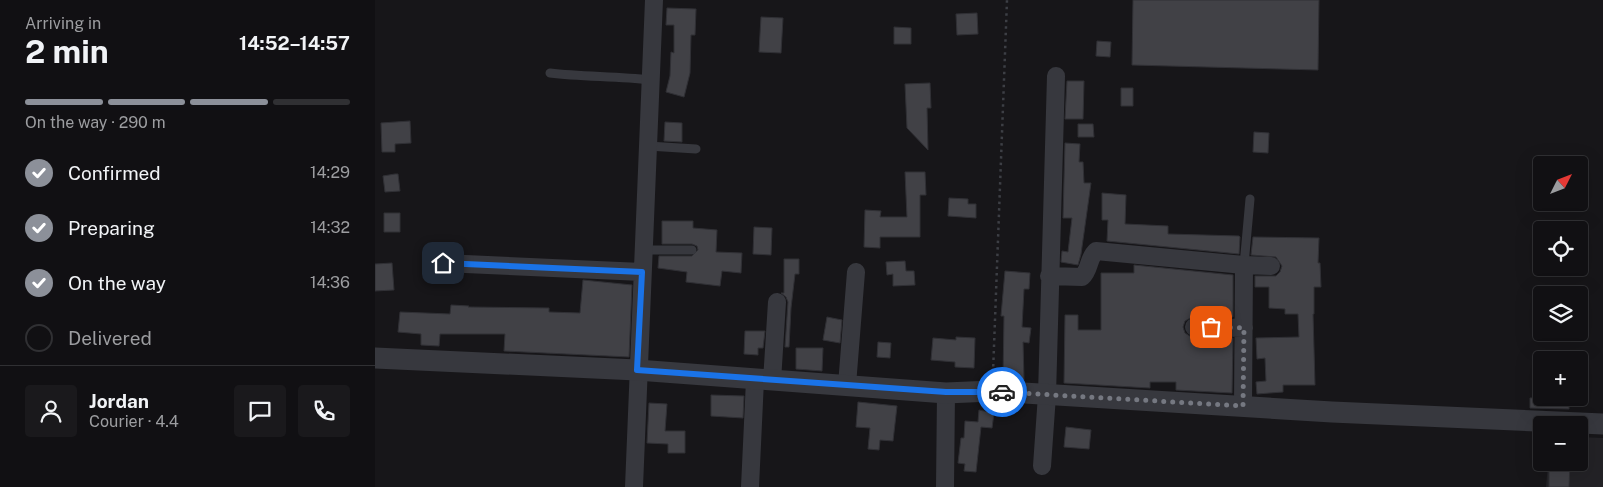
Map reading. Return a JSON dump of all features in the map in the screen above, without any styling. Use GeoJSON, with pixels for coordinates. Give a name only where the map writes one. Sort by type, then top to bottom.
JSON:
{"type":"FeatureCollection","features":[{"type":"Feature","properties":{"kind":"street"},"geometry":{"type":"LineString","coordinates":[[634,487],[637,370],[653,0]]}},
{"type":"Feature","properties":{"kind":"street"},"geometry":{"type":"LineString","coordinates":[[1042,466],[1047,394],[1056,76]]}},
{"type":"Feature","properties":{"kind":"street"},"geometry":{"type":"LineString","coordinates":[[1049,276],[1082,277],[1087,273],[1092,256],[1096,251],[1271,266]]}},
{"type":"Feature","properties":{"kind":"street"},"geometry":{"type":"LineString","coordinates":[[443,263],[642,272]]}},
{"type":"Feature","properties":{"kind":"street"},"geometry":{"type":"LineString","coordinates":[[1243,406],[1244,265]]}},
{"type":"Feature","properties":{"kind":"street"},"geometry":{"type":"LineString","coordinates":[[847,385],[856,272]]}},
{"type":"Feature","properties":{"kind":"street"},"geometry":{"type":"LineString","coordinates":[[750,487],[764,380],[777,302]]}},
{"type":"Feature","properties":{"kind":"street"},"geometry":{"type":"LineString","coordinates":[[1194,327],[1244,328]]}},
{"type":"Feature","properties":{"kind":"street"},"geometry":{"type":"LineString","coordinates":[[375,358],[637,370],[946,392],[992,391],[1603,424]]}},
{"type":"Feature","properties":{"kind":"street"},"geometry":{"type":"LineString","coordinates":[[945,487],[946,392]]}},
{"type":"Feature","properties":{"kind":"lane"},"geometry":{"type":"LineString","coordinates":[[550,73],[591,78],[616,76],[650,80]]}},
{"type":"Feature","properties":{"kind":"lane"},"geometry":{"type":"LineString","coordinates":[[648,146],[696,149]]}},
{"type":"Feature","properties":{"kind":"lane"},"geometry":{"type":"LineString","coordinates":[[1244,265],[1250,199]]}},
{"type":"Feature","properties":{"kind":"lane"},"geometry":{"type":"LineString","coordinates":[[643,250],[692,250]]}},
{"type":"Feature","properties":{"kind":"path"},"geometry":{"type":"LineString","coordinates":[[992,391],[1007,0]]}},
{"type":"Feature","properties":{"kind":"shaded area"},"geometry":{"type":"Polygon","coordinates":[[[1588,437],[1603,438],[1603,487],[1546,487],[1547,471],[1588,471],[1588,437]]]}},
{"type":"Feature","properties":{"kind":"building"},"geometry":{"type":"Polygon","coordinates":[[[1133,0],[1319,0],[1318,70],[1132,65],[1133,0]]]}},
{"type":"Feature","properties":{"kind":"building"},"geometry":{"type":"Polygon","coordinates":[[[667,8],[696,9],[695,35],[691,35],[690,73],[684,97],[666,92],[670,76],[671,52],[674,53],[674,25],[666,25],[667,8]]]}},
{"type":"Feature","properties":{"kind":"building"},"geometry":{"type":"Polygon","coordinates":[[[977,13],[978,34],[957,35],[956,14],[977,13]]]}},
{"type":"Feature","properties":{"kind":"building"},"geometry":{"type":"Polygon","coordinates":[[[761,17],[783,18],[781,53],[759,52],[761,17]]]}},
{"type":"Feature","properties":{"kind":"building"},"geometry":{"type":"Polygon","coordinates":[[[894,27],[911,28],[911,44],[894,44],[894,27]]]}},
{"type":"Feature","properties":{"kind":"building"},"geometry":{"type":"Polygon","coordinates":[[[1097,41],[1111,42],[1110,57],[1096,56],[1097,41]]]}},
{"type":"Feature","properties":{"kind":"building"},"geometry":{"type":"Polygon","coordinates":[[[1067,81],[1084,81],[1083,119],[1065,119],[1067,81]]]}},
{"type":"Feature","properties":{"kind":"building"},"geometry":{"type":"Polygon","coordinates":[[[930,83],[931,108],[927,108],[928,150],[907,128],[905,84],[930,83]]]}},
{"type":"Feature","properties":{"kind":"building"},"geometry":{"type":"Polygon","coordinates":[[[1121,88],[1133,88],[1133,106],[1121,106],[1121,88]]]}},
{"type":"Feature","properties":{"kind":"building"},"geometry":{"type":"Polygon","coordinates":[[[410,121],[411,143],[395,144],[395,152],[382,152],[381,123],[410,121]]]}},
{"type":"Feature","properties":{"kind":"building"},"geometry":{"type":"Polygon","coordinates":[[[665,122],[682,123],[682,142],[664,141],[665,122]]]}},
{"type":"Feature","properties":{"kind":"building"},"geometry":{"type":"Polygon","coordinates":[[[1078,124],[1093,124],[1094,137],[1078,137],[1078,124]]]}},
{"type":"Feature","properties":{"kind":"building"},"geometry":{"type":"Polygon","coordinates":[[[1254,132],[1269,133],[1268,153],[1253,152],[1254,132]]]}},
{"type":"Feature","properties":{"kind":"building"},"geometry":{"type":"Polygon","coordinates":[[[1065,143],[1080,144],[1079,162],[1083,162],[1084,183],[1091,183],[1078,265],[1061,262],[1062,251],[1068,252],[1072,218],[1063,218],[1065,143]]]}},
{"type":"Feature","properties":{"kind":"building"},"geometry":{"type":"Polygon","coordinates":[[[905,172],[925,172],[926,195],[920,195],[920,237],[880,237],[880,248],[864,247],[865,210],[881,211],[880,217],[907,217],[905,172]]]}},
{"type":"Feature","properties":{"kind":"building"},"geometry":{"type":"Polygon","coordinates":[[[398,174],[400,191],[385,192],[383,176],[398,174]]]}},
{"type":"Feature","properties":{"kind":"building"},"geometry":{"type":"Polygon","coordinates":[[[1102,193],[1126,195],[1125,224],[1168,226],[1168,234],[1239,236],[1239,254],[1107,241],[1108,220],[1102,220],[1102,193]]]}},
{"type":"Feature","properties":{"kind":"building"},"geometry":{"type":"Polygon","coordinates":[[[949,198],[968,199],[968,204],[976,204],[976,218],[948,216],[949,198]]]}},
{"type":"Feature","properties":{"kind":"building"},"geometry":{"type":"Polygon","coordinates":[[[384,213],[400,213],[400,232],[384,232],[384,213]]]}},
{"type":"Feature","properties":{"kind":"building"},"geometry":{"type":"Polygon","coordinates":[[[662,221],[693,221],[693,228],[717,230],[716,252],[742,253],[741,273],[722,271],[720,286],[686,282],[687,272],[658,268],[659,256],[692,256],[698,250],[697,246],[692,244],[662,244],[662,221]]]}},
{"type":"Feature","properties":{"kind":"building"},"geometry":{"type":"Polygon","coordinates":[[[754,227],[772,228],[771,255],[753,254],[754,227]]]}},
{"type":"Feature","properties":{"kind":"building"},"geometry":{"type":"Polygon","coordinates":[[[1253,237],[1319,238],[1318,263],[1320,263],[1321,287],[1314,287],[1313,314],[1315,385],[1283,385],[1283,392],[1257,394],[1256,382],[1266,381],[1265,358],[1257,359],[1256,338],[1299,337],[1298,314],[1285,314],[1285,309],[1269,308],[1269,287],[1255,287],[1255,276],[1276,276],[1282,266],[1276,257],[1251,255],[1253,237]]]}},
{"type":"Feature","properties":{"kind":"building"},"geometry":{"type":"Polygon","coordinates":[[[784,259],[799,259],[799,274],[795,274],[791,308],[789,347],[785,347],[788,302],[781,293],[784,293],[784,259]]]}},
{"type":"Feature","properties":{"kind":"building"},"geometry":{"type":"Polygon","coordinates":[[[905,261],[906,271],[914,271],[915,285],[893,286],[893,274],[887,275],[886,262],[905,261]]]}},
{"type":"Feature","properties":{"kind":"building"},"geometry":{"type":"Polygon","coordinates":[[[392,263],[394,290],[375,291],[375,264],[392,263]]]}},
{"type":"Feature","properties":{"kind":"building"},"geometry":{"type":"Polygon","coordinates":[[[1134,265],[1233,275],[1233,317],[1194,316],[1185,321],[1183,327],[1185,333],[1193,338],[1233,338],[1232,393],[1176,390],[1176,382],[1150,382],[1150,388],[1064,383],[1065,315],[1078,315],[1078,330],[1101,330],[1101,273],[1134,273],[1134,265]]]}},
{"type":"Feature","properties":{"kind":"building"},"geometry":{"type":"Polygon","coordinates":[[[1005,271],[1030,273],[1029,289],[1024,289],[1022,327],[1031,328],[1029,343],[1023,342],[1024,380],[1003,379],[1004,316],[1001,316],[1005,271]]]}},
{"type":"Feature","properties":{"kind":"building"},"geometry":{"type":"Polygon","coordinates":[[[583,280],[632,285],[629,357],[504,351],[505,334],[440,334],[439,346],[421,345],[421,334],[398,332],[400,312],[450,314],[451,305],[549,308],[549,312],[580,313],[583,280]]]}},
{"type":"Feature","properties":{"kind":"building"},"geometry":{"type":"Polygon","coordinates":[[[827,317],[842,320],[840,343],[823,340],[827,317]]]}},
{"type":"Feature","properties":{"kind":"building"},"geometry":{"type":"Polygon","coordinates":[[[745,331],[765,331],[763,348],[758,348],[758,355],[744,354],[745,331]]]}},
{"type":"Feature","properties":{"kind":"building"},"geometry":{"type":"Polygon","coordinates":[[[956,337],[975,338],[974,368],[955,367],[955,362],[931,360],[933,338],[956,340],[956,337]]]}},
{"type":"Feature","properties":{"kind":"building"},"geometry":{"type":"Polygon","coordinates":[[[878,342],[891,343],[890,358],[877,357],[878,342]]]}},
{"type":"Feature","properties":{"kind":"building"},"geometry":{"type":"Polygon","coordinates":[[[796,348],[823,348],[822,371],[796,369],[796,348]]]}},
{"type":"Feature","properties":{"kind":"building"},"geometry":{"type":"Polygon","coordinates":[[[711,395],[744,396],[743,418],[711,416],[711,395]]]}},
{"type":"Feature","properties":{"kind":"building"},"geometry":{"type":"Polygon","coordinates":[[[1530,398],[1533,398],[1533,406],[1569,406],[1569,409],[1530,408],[1530,398]]]}},
{"type":"Feature","properties":{"kind":"building"},"geometry":{"type":"Polygon","coordinates":[[[858,402],[897,406],[893,441],[880,440],[879,450],[868,449],[870,428],[856,427],[858,402]]]}},
{"type":"Feature","properties":{"kind":"building"},"geometry":{"type":"Polygon","coordinates":[[[649,403],[667,404],[665,431],[685,431],[685,453],[668,453],[668,444],[647,443],[649,403]]]}},
{"type":"Feature","properties":{"kind":"building"},"geometry":{"type":"Polygon","coordinates":[[[979,410],[994,413],[992,428],[981,427],[976,472],[964,471],[965,464],[958,463],[961,438],[964,438],[965,421],[978,422],[979,410]]]}},
{"type":"Feature","properties":{"kind":"building"},"geometry":{"type":"Polygon","coordinates":[[[1066,427],[1091,430],[1089,449],[1064,447],[1066,427]]]}},
{"type":"Feature","properties":{"kind":"building"},"geometry":{"type":"Polygon","coordinates":[[[1549,471],[1570,471],[1569,487],[1549,487],[1549,471]]]}},
{"type":"Feature","properties":{"kind":"way so far"},"geometry":{"type":"LineString","coordinates":[[1002,392],[1243,406],[1244,328],[1211,327]]}},
{"type":"Feature","properties":{"kind":"route"},"geometry":{"type":"LineString","coordinates":[[443,263],[642,272],[637,370],[946,392],[1002,392]]}}]}
